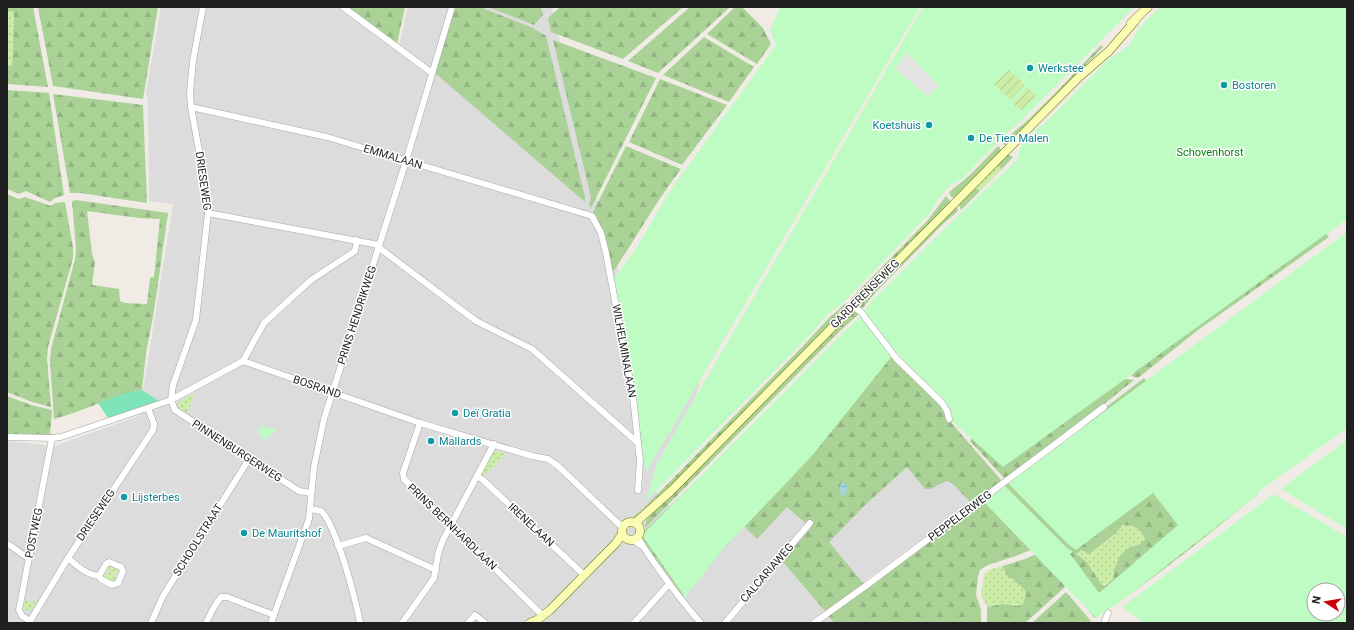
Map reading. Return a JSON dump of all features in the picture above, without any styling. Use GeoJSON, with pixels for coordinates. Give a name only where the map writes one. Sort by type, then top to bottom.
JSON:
{"type":"FeatureCollection","features":[{"type":"Feature","properties":{"kind":"main road","name":"GARDERENSEWEG"},"geometry":{"type":"LineString","coordinates":[[637,524],[727,435],[1078,78],[1109,51],[1148,7]]}},
{"type":"Feature","properties":{"kind":"main road"},"geometry":{"type":"LineString","coordinates":[[536,620],[616,543],[623,531],[629,522],[637,524],[640,532],[636,538],[623,531]]}},
{"type":"Feature","properties":{"kind":"street","name":"DRIESEWEG"},"geometry":{"type":"LineString","coordinates":[[171,400],[173,384],[196,320],[208,213],[205,183],[191,107],[190,93],[193,61],[203,7]]}},
{"type":"Feature","properties":{"kind":"street"},"geometry":{"type":"LineString","coordinates":[[343,7],[432,73]]}},
{"type":"Feature","properties":{"kind":"street","name":"PRINS HENDRIKWEG"},"geometry":{"type":"LineString","coordinates":[[271,623],[306,527],[311,509],[311,493],[315,460],[324,419],[406,160],[452,7]]}},
{"type":"Feature","properties":{"kind":"street","name":"EMMALAAN"},"geometry":{"type":"LineString","coordinates":[[191,107],[327,136],[592,216]]}},
{"type":"Feature","properties":{"kind":"street"},"geometry":{"type":"LineString","coordinates":[[208,213],[357,240],[379,246],[476,321],[532,349],[638,443]]}},
{"type":"Feature","properties":{"kind":"street","name":"WILHELMINALAAN"},"geometry":{"type":"LineString","coordinates":[[592,216],[601,233],[606,253],[632,397],[640,461],[638,490]]}},
{"type":"Feature","properties":{"kind":"street"},"geometry":{"type":"LineString","coordinates":[[7,437],[62,437],[171,400],[243,361],[264,323],[311,280],[355,251],[357,240]]}},
{"type":"Feature","properties":{"kind":"street"},"geometry":{"type":"LineString","coordinates":[[853,306],[861,312],[896,358],[942,403],[949,418]]}},
{"type":"Feature","properties":{"kind":"street","name":"BOSRAND"},"geometry":{"type":"LineString","coordinates":[[243,361],[420,423],[548,459],[558,466],[613,518],[623,531]]}},
{"type":"Feature","properties":{"kind":"street","name":"PINNENBURGERWEG"},"geometry":{"type":"LineString","coordinates":[[171,400],[175,410],[299,491],[311,493]]}},
{"type":"Feature","properties":{"kind":"street","name":"PEPPELERWEG"},"geometry":{"type":"LineString","coordinates":[[814,623],[873,581],[1104,406]]}},
{"type":"Feature","properties":{"kind":"street","name":"DRIESEWEG"},"geometry":{"type":"LineString","coordinates":[[30,622],[68,558],[153,430],[154,424],[148,408]]}},
{"type":"Feature","properties":{"kind":"street","name":"PRINS BERNHARDLAAN"},"geometry":{"type":"LineString","coordinates":[[420,423],[403,473],[404,479],[451,525],[536,620]]}},
{"type":"Feature","properties":{"kind":"street","name":"POSTWEG"},"geometry":{"type":"LineString","coordinates":[[30,622],[22,616],[19,610],[52,438]]}},
{"type":"Feature","properties":{"kind":"street"},"geometry":{"type":"LineString","coordinates":[[402,623],[434,578],[440,547],[494,444]]}},
{"type":"Feature","properties":{"kind":"street","name":"SCHOOLSTRAAT"},"geometry":{"type":"LineString","coordinates":[[151,623],[163,596],[249,459]]}},
{"type":"Feature","properties":{"kind":"street","name":"IRENELAAN"},"geometry":{"type":"LineString","coordinates":[[477,476],[584,575]]}},
{"type":"Feature","properties":{"kind":"street"},"geometry":{"type":"LineString","coordinates":[[311,509],[321,511],[329,522],[352,588],[360,623]]}},
{"type":"Feature","properties":{"kind":"street","name":"CALCARIAWEG"},"geometry":{"type":"LineString","coordinates":[[724,623],[810,523]]}},
{"type":"Feature","properties":{"kind":"street"},"geometry":{"type":"LineString","coordinates":[[338,546],[366,538],[436,570]]}},
{"type":"Feature","properties":{"kind":"street"},"geometry":{"type":"LineString","coordinates":[[636,538],[685,606],[701,623]]}},
{"type":"Feature","properties":{"kind":"street"},"geometry":{"type":"LineString","coordinates":[[7,544],[29,558]]}},
{"type":"Feature","properties":{"kind":"street"},"geometry":{"type":"LineString","coordinates":[[68,558],[82,570],[92,575],[99,576]]}},
{"type":"Feature","properties":{"kind":"street"},"geometry":{"type":"LineString","coordinates":[[634,623],[669,584]]}},
{"type":"Feature","properties":{"kind":"street"},"geometry":{"type":"LineString","coordinates":[[206,623],[221,597],[227,597],[274,614]]}},
{"type":"Feature","properties":{"kind":"street"},"geometry":{"type":"LineString","coordinates":[[1104,623],[1108,613]]}},
{"type":"Feature","properties":{"kind":"street"},"geometry":{"type":"LineString","coordinates":[[468,623],[476,615],[485,623]]}},
{"type":"Feature","properties":{"kind":"shaded area"},"geometry":{"type":"Polygon","coordinates":[[[161,7],[340,7],[398,49],[408,7],[552,7],[594,191],[610,235],[628,307],[700,380],[695,402],[656,492],[672,508],[890,354],[999,482],[856,588],[893,623],[7,623],[7,441],[54,446],[139,416],[173,204],[149,201],[148,102],[146,92],[161,7]]]}},
{"type":"Feature","properties":{"kind":"shaded area"},"geometry":{"type":"Polygon","coordinates":[[[907,53],[939,86],[928,97],[895,68],[907,53]]]}},
{"type":"Feature","properties":{"kind":"green space"},"geometry":{"type":"Polygon","coordinates":[[[7,7],[33,7],[48,87],[7,84],[7,66],[12,66],[14,12],[7,11],[7,7]]]}},
{"type":"Feature","properties":{"kind":"green space"},"geometry":{"type":"Polygon","coordinates":[[[38,7],[158,7],[143,99],[53,86],[38,7]]]}},
{"type":"Feature","properties":{"kind":"green space"},"geometry":{"type":"Polygon","coordinates":[[[346,7],[405,7],[397,44],[346,7]]]}},
{"type":"Feature","properties":{"kind":"green space"},"geometry":{"type":"Polygon","coordinates":[[[454,7],[480,7],[533,28],[546,36],[585,202],[435,73],[454,7]]]}},
{"type":"Feature","properties":{"kind":"green space"},"geometry":{"type":"Polygon","coordinates":[[[488,7],[541,7],[543,15],[534,25],[488,7]]]}},
{"type":"Feature","properties":{"kind":"green space"},"geometry":{"type":"Polygon","coordinates":[[[560,7],[683,7],[623,59],[551,32],[548,18],[560,7]]]}},
{"type":"Feature","properties":{"kind":"green space"},"geometry":{"type":"Polygon","coordinates":[[[690,7],[730,7],[658,73],[628,61],[690,7]]]}},
{"type":"Feature","properties":{"kind":"green space"},"geometry":{"type":"Polygon","coordinates":[[[735,7],[742,7],[763,28],[771,44],[757,64],[707,34],[735,7]]]}},
{"type":"Feature","properties":{"kind":"green space"},"geometry":{"type":"Polygon","coordinates":[[[780,7],[920,7],[646,472],[613,280],[637,247],[669,192],[776,45],[770,31],[780,7]]]}},
{"type":"Feature","properties":{"kind":"green space"},"geometry":{"type":"Polygon","coordinates":[[[923,7],[1134,7],[962,179],[952,184],[941,195],[930,213],[845,301],[827,315],[808,337],[646,501],[657,463],[923,7]]]}},
{"type":"Feature","properties":{"kind":"green space","name":"Schovenhorst"},"geometry":{"type":"Polygon","coordinates":[[[1160,7],[1347,7],[1347,219],[1003,467],[951,420],[896,351],[815,452],[726,546],[685,597],[642,535],[860,317],[872,301],[953,220],[1016,161],[1022,144],[1110,58],[1130,44],[1143,24],[1160,7]]]}},
{"type":"Feature","properties":{"kind":"green space"},"geometry":{"type":"Polygon","coordinates":[[[7,11],[14,11],[12,66],[7,66],[7,11]]]}},
{"type":"Feature","properties":{"kind":"green space"},"geometry":{"type":"Polygon","coordinates":[[[704,37],[754,67],[729,102],[663,75],[704,37]]]}},
{"type":"Feature","properties":{"kind":"green space"},"geometry":{"type":"Polygon","coordinates":[[[553,40],[656,78],[591,208],[589,204],[591,197],[553,40]]]}},
{"type":"Feature","properties":{"kind":"green space"},"geometry":{"type":"Polygon","coordinates":[[[1101,45],[1103,47],[1008,145],[1004,145],[1002,142],[1060,89],[1101,45]]]}},
{"type":"Feature","properties":{"kind":"green space"},"geometry":{"type":"Polygon","coordinates":[[[1008,69],[1025,85],[1010,100],[994,84],[1008,69]]]}},
{"type":"Feature","properties":{"kind":"green space"},"geometry":{"type":"Polygon","coordinates":[[[660,79],[727,105],[682,165],[629,142],[660,79]]]}},
{"type":"Feature","properties":{"kind":"green space"},"geometry":{"type":"Polygon","coordinates":[[[1028,87],[1037,96],[1022,111],[1013,103],[1028,87]]]}},
{"type":"Feature","properties":{"kind":"green space"},"geometry":{"type":"Polygon","coordinates":[[[7,90],[49,93],[64,195],[55,198],[50,202],[26,191],[19,194],[7,189],[7,90]]]}},
{"type":"Feature","properties":{"kind":"green space"},"geometry":{"type":"Polygon","coordinates":[[[53,94],[143,105],[147,203],[80,193],[70,193],[53,94]]]}},
{"type":"Feature","properties":{"kind":"green space"},"geometry":{"type":"Polygon","coordinates":[[[626,146],[681,169],[662,195],[611,275],[603,233],[593,212],[626,146]]]}},
{"type":"Feature","properties":{"kind":"green space"},"geometry":{"type":"Polygon","coordinates":[[[998,146],[1001,152],[956,198],[951,197],[949,192],[969,176],[998,146]]]}},
{"type":"Feature","properties":{"kind":"green space"},"geometry":{"type":"Polygon","coordinates":[[[1006,155],[1013,157],[1002,169],[996,165],[1006,155]]]}},
{"type":"Feature","properties":{"kind":"green space"},"geometry":{"type":"Polygon","coordinates":[[[996,165],[1002,169],[980,191],[975,187],[996,165]]]}},
{"type":"Feature","properties":{"kind":"green space"},"geometry":{"type":"Polygon","coordinates":[[[975,187],[980,191],[961,210],[958,203],[975,187]]]}},
{"type":"Feature","properties":{"kind":"green space"},"geometry":{"type":"Polygon","coordinates":[[[7,194],[19,199],[25,197],[51,206],[55,203],[65,202],[73,247],[73,258],[48,347],[47,359],[51,407],[32,402],[7,392],[7,194]]]}},
{"type":"Feature","properties":{"kind":"green space"},"geometry":{"type":"Polygon","coordinates":[[[946,196],[950,203],[852,304],[850,300],[927,221],[946,196]]]}},
{"type":"Feature","properties":{"kind":"green space"},"geometry":{"type":"Polygon","coordinates":[[[76,200],[168,213],[154,311],[146,353],[142,390],[119,396],[54,419],[50,360],[51,349],[75,259],[76,249],[72,201],[76,200]],[[87,211],[92,254],[95,262],[92,285],[119,289],[120,301],[125,303],[147,304],[150,278],[154,277],[160,219],[139,218],[87,211]]]}},
{"type":"Feature","properties":{"kind":"green space"},"geometry":{"type":"Polygon","coordinates":[[[956,206],[958,211],[944,223],[874,294],[861,310],[859,309],[859,304],[956,206]]]}},
{"type":"Feature","properties":{"kind":"green space"},"geometry":{"type":"Polygon","coordinates":[[[1320,227],[1329,237],[1198,330],[1138,378],[1131,376],[1139,367],[1320,227]]]}},
{"type":"Feature","properties":{"kind":"green space"},"geometry":{"type":"Polygon","coordinates":[[[1347,232],[1347,428],[1258,492],[1256,496],[1125,598],[1096,618],[983,501],[1004,485],[1067,548],[1073,552],[1070,554],[1099,593],[1178,525],[1153,493],[1076,550],[1068,544],[1008,483],[1347,232]]]}},
{"type":"Feature","properties":{"kind":"green space"},"geometry":{"type":"Polygon","coordinates":[[[846,303],[851,305],[663,494],[633,520],[635,515],[640,512],[829,318],[846,303]]]}},
{"type":"Feature","properties":{"kind":"green space"},"geometry":{"type":"Polygon","coordinates":[[[853,310],[859,314],[841,330],[646,527],[645,525],[647,519],[853,310]]]}},
{"type":"Feature","properties":{"kind":"green space"},"geometry":{"type":"Polygon","coordinates":[[[860,323],[941,403],[947,418],[1002,481],[971,503],[952,483],[947,481],[930,489],[925,489],[907,467],[864,506],[829,542],[864,584],[826,612],[782,561],[811,528],[787,507],[757,539],[744,526],[683,596],[642,539],[641,534],[860,323]]]}},
{"type":"Feature","properties":{"kind":"green space"},"geometry":{"type":"Polygon","coordinates":[[[1008,361],[1134,380],[1005,479],[970,441],[1008,361]]]}},
{"type":"Feature","properties":{"kind":"green space"},"geometry":{"type":"Polygon","coordinates":[[[1144,378],[1188,433],[1204,449],[1258,494],[1158,574],[1095,618],[1070,588],[1045,544],[1016,556],[988,565],[980,570],[976,595],[981,610],[981,623],[834,623],[828,616],[1064,440],[1068,447],[1088,432],[1083,425],[1144,378]],[[1123,525],[1115,534],[1089,554],[1081,550],[1076,554],[1089,565],[1104,587],[1113,579],[1116,566],[1122,553],[1125,550],[1143,542],[1145,539],[1139,530],[1123,525]]]}},
{"type":"Feature","properties":{"kind":"green space"},"geometry":{"type":"Polygon","coordinates":[[[142,390],[159,401],[108,418],[98,403],[126,393],[142,390]]]}},
{"type":"Feature","properties":{"kind":"green space"},"geometry":{"type":"Polygon","coordinates":[[[193,394],[187,413],[179,408],[177,404],[193,394]]]}},
{"type":"Feature","properties":{"kind":"green space"},"geometry":{"type":"Polygon","coordinates":[[[7,396],[31,405],[52,410],[50,435],[7,434],[7,396]]]}},
{"type":"Feature","properties":{"kind":"green space"},"geometry":{"type":"Polygon","coordinates":[[[262,426],[277,430],[264,440],[257,431],[262,426]]]}},
{"type":"Feature","properties":{"kind":"green space"},"geometry":{"type":"Polygon","coordinates":[[[1347,440],[1347,529],[1281,489],[1347,440]]]}},
{"type":"Feature","properties":{"kind":"green space"},"geometry":{"type":"Polygon","coordinates":[[[493,450],[505,453],[505,455],[486,474],[482,476],[481,473],[493,450]]]}},
{"type":"Feature","properties":{"kind":"green space"},"geometry":{"type":"Polygon","coordinates":[[[1274,494],[1347,537],[1347,623],[1144,623],[1122,607],[1274,494]]]}},
{"type":"Feature","properties":{"kind":"green space"},"geometry":{"type":"Polygon","coordinates":[[[1123,525],[1136,528],[1141,532],[1145,539],[1141,545],[1128,548],[1113,574],[1113,579],[1104,587],[1096,578],[1092,568],[1076,554],[1081,550],[1089,554],[1115,534],[1123,525]]]}},
{"type":"Feature","properties":{"kind":"green space"},"geometry":{"type":"Polygon","coordinates":[[[1043,551],[1066,584],[1064,588],[1025,623],[987,623],[987,607],[1002,604],[1017,606],[1023,604],[1026,594],[1025,590],[1013,579],[1009,578],[1002,566],[1025,559],[1043,551]]]}},
{"type":"Feature","properties":{"kind":"green space"},"geometry":{"type":"Polygon","coordinates":[[[110,564],[119,569],[121,572],[116,572],[114,576],[116,582],[114,583],[103,578],[102,574],[107,575],[109,573],[108,565],[110,564]]]}},
{"type":"Feature","properties":{"kind":"green space"},"geometry":{"type":"Polygon","coordinates":[[[1002,566],[1009,578],[1013,579],[1026,590],[1023,604],[1014,606],[996,605],[987,607],[981,595],[984,574],[989,570],[1002,566]]]}},
{"type":"Feature","properties":{"kind":"green space"},"geometry":{"type":"Polygon","coordinates":[[[1066,592],[1091,621],[1088,623],[1032,623],[1066,592]]]}},
{"type":"Feature","properties":{"kind":"green space"},"geometry":{"type":"Polygon","coordinates":[[[35,599],[38,600],[31,611],[23,609],[25,600],[33,603],[35,599]]]}},
{"type":"Feature","properties":{"kind":"water"},"geometry":{"type":"Polygon","coordinates":[[[842,482],[847,486],[844,496],[841,496],[840,485],[842,482]]]}},
{"type":"Feature","properties":{"kind":"place","name":"Werkstee"},"geometry":{"type":"Point","coordinates":[1030,68]}},
{"type":"Feature","properties":{"kind":"place","name":"Bostoren"},"geometry":{"type":"Point","coordinates":[1224,85]}},
{"type":"Feature","properties":{"kind":"place","name":"Koetshuis"},"geometry":{"type":"Point","coordinates":[929,125]}},
{"type":"Feature","properties":{"kind":"place","name":"De Tien Malen"},"geometry":{"type":"Point","coordinates":[971,138]}},
{"type":"Feature","properties":{"kind":"place","name":"Deï Gratia"},"geometry":{"type":"Point","coordinates":[455,413]}},
{"type":"Feature","properties":{"kind":"place","name":"Mallards"},"geometry":{"type":"Point","coordinates":[431,441]}},
{"type":"Feature","properties":{"kind":"place","name":"Lijsterbes"},"geometry":{"type":"Point","coordinates":[124,497]}},
{"type":"Feature","properties":{"kind":"place","name":"De Mauritshof"},"geometry":{"type":"Point","coordinates":[244,533]}}]}
